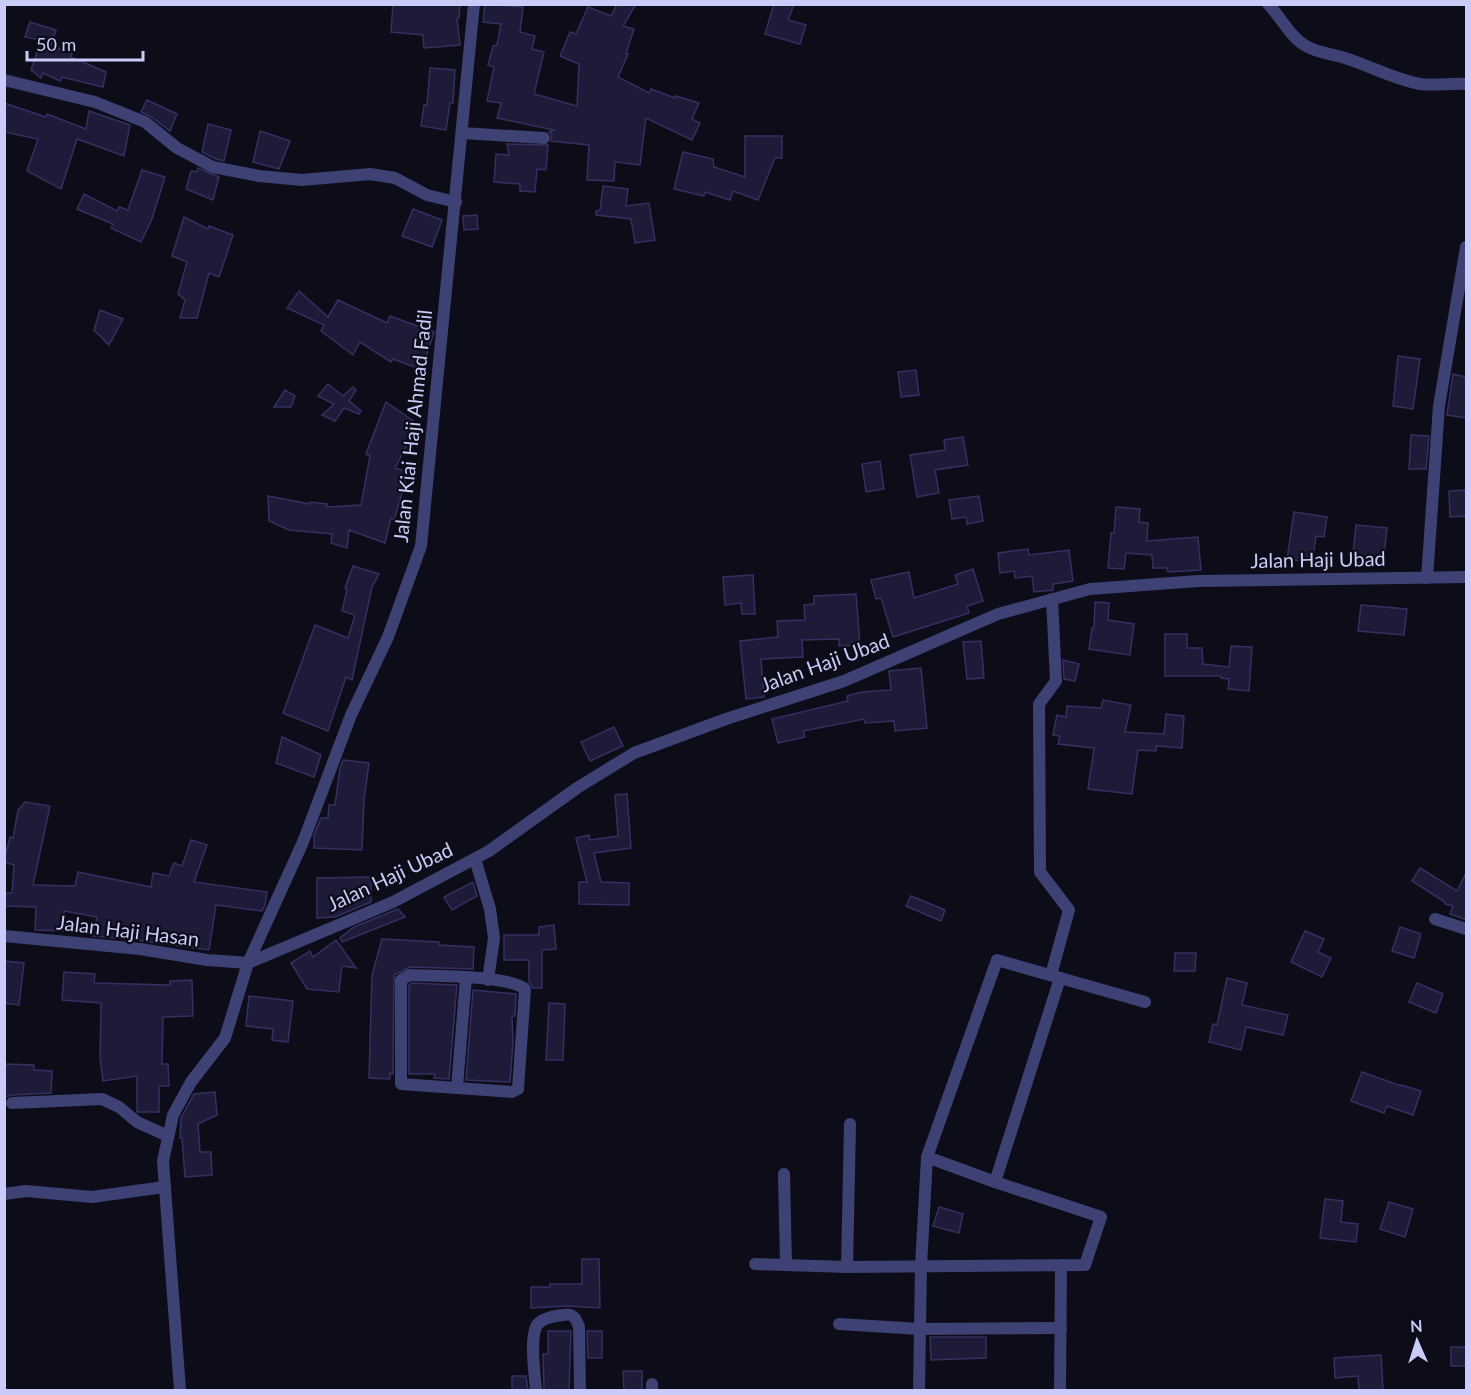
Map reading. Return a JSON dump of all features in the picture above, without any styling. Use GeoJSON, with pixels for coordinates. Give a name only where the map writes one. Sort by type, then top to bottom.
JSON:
{"type":"FeatureCollection","features":[{"type":"Feature","properties":{"kind":"street","name":"Jalan Kiai Haji Ahmad Fadil"},"geometry":{"type":"LineString","coordinates":[[180,1390],[164,1187],[163,1161],[168,1136],[173,1115],[191,1082],[225,1038],[248,963],[303,842],[351,715],[388,637],[421,546],[474,4]]}},
{"type":"Feature","properties":{"kind":"street"},"geometry":{"type":"LineString","coordinates":[[1268,4],[1304,45],[1316,50],[1422,84],[1467,84]]}},
{"type":"Feature","properties":{"kind":"street"},"geometry":{"type":"LineString","coordinates":[[4,80],[95,102],[145,122],[177,148],[213,167],[259,177],[302,180],[370,174],[395,178],[427,195],[456,202]]}},
{"type":"Feature","properties":{"kind":"street"},"geometry":{"type":"LineString","coordinates":[[462,133],[544,138]]}},
{"type":"Feature","properties":{"kind":"street"},"geometry":{"type":"LineString","coordinates":[[1427,578],[1439,406],[1467,247]]}},
{"type":"Feature","properties":{"kind":"street","name":"Jalan Haji Ubad"},"geometry":{"type":"LineString","coordinates":[[248,963],[393,902],[475,859],[577,788],[634,753],[726,719],[844,681],[998,614],[1090,589],[1198,581],[1467,577]]}},
{"type":"Feature","properties":{"kind":"street"},"geometry":{"type":"LineString","coordinates":[[995,1182],[1056,976],[1069,910],[1040,872],[1040,704],[1056,681],[1052,599]]}},
{"type":"Feature","properties":{"kind":"street"},"geometry":{"type":"LineString","coordinates":[[475,859],[490,909],[494,938],[488,980]]}},
{"type":"Feature","properties":{"kind":"street"},"geometry":{"type":"LineString","coordinates":[[1435,919],[1467,929]]}},
{"type":"Feature","properties":{"kind":"street","name":"Jalan Haji Hasan"},"geometry":{"type":"LineString","coordinates":[[4,936],[140,949],[207,960],[248,963]]}},
{"type":"Feature","properties":{"kind":"street"},"geometry":{"type":"LineString","coordinates":[[919,1390],[921,1266],[927,1157],[997,960],[1145,1002]]}},
{"type":"Feature","properties":{"kind":"street"},"geometry":{"type":"LineString","coordinates":[[410,975],[466,978],[519,985],[525,989],[519,1087],[512,1092],[403,1085],[400,1081],[401,980],[410,975]]}},
{"type":"Feature","properties":{"kind":"street"},"geometry":{"type":"LineString","coordinates":[[457,1087],[466,978]]}},
{"type":"Feature","properties":{"kind":"street"},"geometry":{"type":"LineString","coordinates":[[12,1103],[102,1099],[119,1107],[137,1122],[168,1136]]}},
{"type":"Feature","properties":{"kind":"street"},"geometry":{"type":"LineString","coordinates":[[847,1267],[850,1124]]}},
{"type":"Feature","properties":{"kind":"street"},"geometry":{"type":"LineString","coordinates":[[755,1264],[847,1267],[1085,1265],[1101,1217],[927,1157]]}},
{"type":"Feature","properties":{"kind":"street"},"geometry":{"type":"LineString","coordinates":[[784,1174],[786,1265]]}},
{"type":"Feature","properties":{"kind":"street"},"geometry":{"type":"LineString","coordinates":[[4,1194],[26,1191],[92,1197],[164,1187]]}},
{"type":"Feature","properties":{"kind":"street"},"geometry":{"type":"LineString","coordinates":[[1060,1390],[1061,1265]]}},
{"type":"Feature","properties":{"kind":"street"},"geometry":{"type":"LineString","coordinates":[[536,1390],[534,1338],[537,1326],[544,1320],[564,1314],[572,1315],[579,1327],[580,1390]]}},
{"type":"Feature","properties":{"kind":"street"},"geometry":{"type":"LineString","coordinates":[[839,1324],[920,1329],[1061,1328]]}},
{"type":"Feature","properties":{"kind":"building"},"geometry":{"type":"Polygon","coordinates":[[[393,4],[460,4],[459,18],[457,18],[460,45],[424,48],[423,35],[391,32],[393,4]]]}},
{"type":"Feature","properties":{"kind":"building"},"geometry":{"type":"Polygon","coordinates":[[[485,4],[523,7],[520,32],[535,36],[532,49],[544,52],[534,94],[577,106],[579,64],[560,56],[570,32],[576,34],[588,7],[611,16],[617,4],[636,4],[623,26],[634,29],[626,54],[628,54],[618,77],[649,93],[651,89],[675,98],[676,96],[699,103],[692,119],[700,123],[692,140],[646,118],[640,165],[615,162],[614,181],[587,180],[589,145],[551,141],[552,135],[549,132],[554,130],[497,118],[501,103],[487,101],[494,67],[488,65],[493,46],[497,45],[501,24],[483,22],[485,4]]]}},
{"type":"Feature","properties":{"kind":"building"},"geometry":{"type":"Polygon","coordinates":[[[774,4],[794,4],[788,20],[806,25],[800,44],[765,34],[774,4]]]}},
{"type":"Feature","properties":{"kind":"building"},"geometry":{"type":"Polygon","coordinates":[[[30,22],[56,30],[52,43],[43,41],[72,54],[71,57],[106,72],[103,87],[62,77],[60,81],[43,73],[41,78],[31,70],[41,40],[25,37],[30,22]]]}},
{"type":"Feature","properties":{"kind":"building"},"geometry":{"type":"Polygon","coordinates":[[[430,68],[455,70],[453,103],[450,103],[446,130],[421,126],[424,105],[427,105],[430,68]]]}},
{"type":"Feature","properties":{"kind":"building"},"geometry":{"type":"Polygon","coordinates":[[[147,100],[177,114],[170,131],[141,112],[147,100]]]}},
{"type":"Feature","properties":{"kind":"building"},"geometry":{"type":"Polygon","coordinates":[[[4,103],[46,117],[47,114],[86,129],[89,111],[130,125],[124,156],[77,139],[61,189],[27,171],[38,139],[4,132],[4,103]]]}},
{"type":"Feature","properties":{"kind":"building"},"geometry":{"type":"Polygon","coordinates":[[[208,124],[231,130],[224,161],[202,152],[208,124]]]}},
{"type":"Feature","properties":{"kind":"building"},"geometry":{"type":"Polygon","coordinates":[[[260,131],[290,141],[279,169],[253,162],[260,131]]]}},
{"type":"Feature","properties":{"kind":"building"},"geometry":{"type":"Polygon","coordinates":[[[745,136],[782,136],[782,158],[775,158],[758,200],[733,191],[730,200],[705,192],[704,196],[674,189],[683,152],[713,159],[714,167],[745,177],[745,136]]]}},
{"type":"Feature","properties":{"kind":"building"},"geometry":{"type":"Polygon","coordinates":[[[507,144],[548,145],[546,170],[537,169],[535,192],[520,191],[520,184],[494,182],[496,154],[509,155],[507,144]]]}},
{"type":"Feature","properties":{"kind":"building"},"geometry":{"type":"Polygon","coordinates":[[[198,168],[219,177],[213,200],[186,189],[191,171],[197,172],[198,168]]]}},
{"type":"Feature","properties":{"kind":"building"},"geometry":{"type":"Polygon","coordinates":[[[142,170],[165,177],[152,219],[141,242],[111,228],[113,224],[77,209],[84,194],[117,211],[119,207],[128,210],[142,170]]]}},
{"type":"Feature","properties":{"kind":"building"},"geometry":{"type":"Polygon","coordinates":[[[603,186],[628,189],[626,206],[649,203],[655,240],[635,243],[631,219],[596,215],[596,211],[600,210],[603,186]]]}},
{"type":"Feature","properties":{"kind":"building"},"geometry":{"type":"Polygon","coordinates":[[[413,209],[442,220],[432,247],[402,236],[413,209]]]}},
{"type":"Feature","properties":{"kind":"building"},"geometry":{"type":"Polygon","coordinates":[[[477,215],[478,229],[464,230],[463,216],[477,215]]]}},
{"type":"Feature","properties":{"kind":"building"},"geometry":{"type":"Polygon","coordinates":[[[184,217],[208,229],[209,226],[233,235],[219,277],[209,273],[197,318],[180,318],[185,300],[178,294],[187,262],[172,256],[184,217]]]}},
{"type":"Feature","properties":{"kind":"building"},"geometry":{"type":"Polygon","coordinates":[[[299,291],[328,317],[338,300],[387,323],[390,316],[434,332],[422,370],[393,359],[391,362],[360,342],[353,355],[321,331],[324,325],[287,308],[299,291]]]}},
{"type":"Feature","properties":{"kind":"building"},"geometry":{"type":"Polygon","coordinates":[[[100,310],[123,319],[109,345],[94,330],[100,310]]]}},
{"type":"Feature","properties":{"kind":"building"},"geometry":{"type":"Polygon","coordinates":[[[1398,356],[1420,359],[1413,409],[1393,406],[1398,356]]]}},
{"type":"Feature","properties":{"kind":"building"},"geometry":{"type":"Polygon","coordinates":[[[916,370],[919,395],[901,397],[898,372],[916,370]]]}},
{"type":"Feature","properties":{"kind":"building"},"geometry":{"type":"Polygon","coordinates":[[[1453,374],[1467,377],[1467,418],[1447,415],[1453,374]]]}},
{"type":"Feature","properties":{"kind":"building"},"geometry":{"type":"Polygon","coordinates":[[[328,384],[343,396],[353,387],[356,390],[349,401],[361,411],[359,414],[344,408],[335,421],[322,415],[334,404],[318,396],[328,384]]]}},
{"type":"Feature","properties":{"kind":"building"},"geometry":{"type":"Polygon","coordinates":[[[285,390],[295,396],[291,407],[274,407],[285,390]]]}},
{"type":"Feature","properties":{"kind":"building"},"geometry":{"type":"Polygon","coordinates":[[[386,402],[418,424],[395,468],[408,472],[394,520],[391,518],[385,543],[349,530],[347,548],[331,543],[332,534],[289,530],[269,521],[268,496],[310,504],[310,502],[327,504],[327,507],[361,505],[370,456],[366,454],[386,402]]]}},
{"type":"Feature","properties":{"kind":"building"},"geometry":{"type":"Polygon","coordinates":[[[1411,435],[1429,436],[1426,469],[1409,469],[1411,435]]]}},
{"type":"Feature","properties":{"kind":"building"},"geometry":{"type":"Polygon","coordinates":[[[963,437],[968,465],[935,470],[939,493],[917,497],[910,455],[945,450],[944,440],[963,437]]]}},
{"type":"Feature","properties":{"kind":"building"},"geometry":{"type":"Polygon","coordinates":[[[880,461],[884,489],[866,492],[862,464],[880,461]]]}},
{"type":"Feature","properties":{"kind":"building"},"geometry":{"type":"Polygon","coordinates":[[[1467,490],[1467,516],[1450,517],[1449,491],[1467,490]]]}},
{"type":"Feature","properties":{"kind":"building"},"geometry":{"type":"Polygon","coordinates":[[[979,496],[983,521],[967,524],[966,517],[952,519],[949,500],[979,496]]]}},
{"type":"Feature","properties":{"kind":"building"},"geometry":{"type":"Polygon","coordinates":[[[1116,507],[1140,509],[1139,522],[1148,523],[1147,541],[1198,537],[1201,570],[1168,572],[1167,568],[1153,568],[1152,555],[1126,553],[1124,569],[1108,568],[1116,507]]]}},
{"type":"Feature","properties":{"kind":"building"},"geometry":{"type":"Polygon","coordinates":[[[1294,512],[1327,517],[1324,537],[1316,536],[1312,563],[1287,559],[1294,512]]]}},
{"type":"Feature","properties":{"kind":"building"},"geometry":{"type":"Polygon","coordinates":[[[1356,525],[1387,528],[1383,565],[1352,562],[1356,525]]]}},
{"type":"Feature","properties":{"kind":"building"},"geometry":{"type":"Polygon","coordinates":[[[1028,549],[1029,555],[1069,550],[1073,581],[1053,584],[1053,590],[1034,592],[1032,576],[1015,578],[1014,571],[1000,573],[998,553],[1028,549]]]}},
{"type":"Feature","properties":{"kind":"building"},"geometry":{"type":"Polygon","coordinates":[[[353,566],[379,574],[372,587],[352,680],[346,677],[328,731],[283,713],[315,625],[348,638],[355,615],[342,611],[347,589],[345,588],[353,566]]]}},
{"type":"Feature","properties":{"kind":"building"},"geometry":{"type":"Polygon","coordinates":[[[973,569],[983,601],[967,606],[969,613],[893,637],[881,598],[876,599],[871,580],[909,572],[914,598],[958,584],[955,575],[973,569]]]}},
{"type":"Feature","properties":{"kind":"building"},"geometry":{"type":"Polygon","coordinates":[[[753,575],[755,614],[742,614],[741,603],[725,605],[723,577],[753,575]]]}},
{"type":"Feature","properties":{"kind":"building"},"geometry":{"type":"Polygon","coordinates":[[[856,594],[860,645],[839,646],[839,639],[802,640],[803,657],[761,659],[764,697],[746,699],[740,641],[778,637],[777,621],[805,620],[804,605],[814,604],[814,596],[856,594]]]}},
{"type":"Feature","properties":{"kind":"building"},"geometry":{"type":"Polygon","coordinates":[[[1095,602],[1109,603],[1108,620],[1134,624],[1130,655],[1089,649],[1092,628],[1094,628],[1095,602]]]}},
{"type":"Feature","properties":{"kind":"building"},"geometry":{"type":"Polygon","coordinates":[[[1361,605],[1407,609],[1404,635],[1358,631],[1361,605]]]}},
{"type":"Feature","properties":{"kind":"building"},"geometry":{"type":"Polygon","coordinates":[[[1165,634],[1187,634],[1187,648],[1202,648],[1203,664],[1229,667],[1231,646],[1252,647],[1249,691],[1228,689],[1229,679],[1221,678],[1221,676],[1165,676],[1165,634]]]}},
{"type":"Feature","properties":{"kind":"building"},"geometry":{"type":"Polygon","coordinates":[[[981,641],[984,678],[967,679],[963,642],[981,641]]]}},
{"type":"Feature","properties":{"kind":"building"},"geometry":{"type":"Polygon","coordinates":[[[1063,660],[1079,664],[1075,681],[1064,679],[1063,660]]]}},
{"type":"Feature","properties":{"kind":"building"},"geometry":{"type":"Polygon","coordinates":[[[921,668],[927,728],[895,731],[894,721],[865,723],[864,719],[803,731],[805,737],[778,743],[772,719],[848,701],[847,696],[862,692],[891,690],[889,671],[921,668]]]}},
{"type":"Feature","properties":{"kind":"building"},"geometry":{"type":"Polygon","coordinates":[[[1103,700],[1131,705],[1125,732],[1164,734],[1166,714],[1184,716],[1182,748],[1156,746],[1156,751],[1138,750],[1132,794],[1088,789],[1094,748],[1058,744],[1060,736],[1053,735],[1057,715],[1066,717],[1067,706],[1101,708],[1103,700]]]}},
{"type":"Feature","properties":{"kind":"building"},"geometry":{"type":"Polygon","coordinates":[[[614,727],[623,746],[590,761],[581,742],[614,727]]]}},
{"type":"Feature","properties":{"kind":"building"},"geometry":{"type":"Polygon","coordinates":[[[282,737],[321,755],[314,777],[276,763],[282,737]]]}},
{"type":"Feature","properties":{"kind":"building"},"geometry":{"type":"Polygon","coordinates":[[[343,760],[369,763],[364,800],[362,850],[314,848],[314,835],[321,818],[328,818],[329,805],[335,805],[343,760]]]}},
{"type":"Feature","properties":{"kind":"building"},"geometry":{"type":"Polygon","coordinates":[[[627,794],[631,848],[594,853],[601,882],[629,883],[629,905],[579,904],[579,882],[587,882],[576,838],[589,835],[590,840],[618,836],[615,795],[627,794]]]}},
{"type":"Feature","properties":{"kind":"building"},"geometry":{"type":"Polygon","coordinates":[[[25,802],[50,806],[33,885],[75,886],[78,872],[151,887],[153,873],[169,876],[174,863],[182,866],[191,840],[207,845],[194,882],[267,892],[265,905],[262,911],[216,905],[209,950],[93,936],[97,917],[64,911],[64,931],[35,930],[36,907],[4,906],[4,893],[12,893],[14,865],[4,862],[10,837],[13,838],[18,810],[25,802]]]}},
{"type":"Feature","properties":{"kind":"building"},"geometry":{"type":"Polygon","coordinates":[[[1420,868],[1457,891],[1467,871],[1467,920],[1450,914],[1453,906],[1445,904],[1412,881],[1420,868]]]}},
{"type":"Feature","properties":{"kind":"building"},"geometry":{"type":"Polygon","coordinates":[[[371,877],[371,902],[335,917],[317,918],[317,878],[371,877]]]}},
{"type":"Feature","properties":{"kind":"building"},"geometry":{"type":"Polygon","coordinates":[[[473,882],[477,896],[452,910],[444,897],[473,882]]]}},
{"type":"Feature","properties":{"kind":"building"},"geometry":{"type":"Polygon","coordinates":[[[911,896],[945,910],[941,921],[906,906],[911,896]]]}},
{"type":"Feature","properties":{"kind":"building"},"geometry":{"type":"Polygon","coordinates":[[[398,909],[405,917],[342,942],[340,938],[354,927],[398,909]]]}},
{"type":"Feature","properties":{"kind":"building"},"geometry":{"type":"Polygon","coordinates":[[[554,925],[556,949],[542,950],[542,988],[533,988],[529,982],[529,960],[504,960],[504,935],[539,935],[539,927],[554,925]]]}},
{"type":"Feature","properties":{"kind":"building"},"geometry":{"type":"Polygon","coordinates":[[[1400,927],[1421,934],[1414,958],[1392,951],[1400,927]]]}},
{"type":"Feature","properties":{"kind":"building"},"geometry":{"type":"Polygon","coordinates":[[[1305,931],[1324,939],[1318,952],[1331,958],[1322,977],[1291,962],[1305,931]]]}},
{"type":"Feature","properties":{"kind":"building"},"geometry":{"type":"Polygon","coordinates":[[[382,939],[439,942],[439,945],[474,947],[473,969],[410,967],[394,975],[393,1074],[390,1073],[390,1079],[369,1078],[372,975],[382,939]]]}},
{"type":"Feature","properties":{"kind":"building"},"geometry":{"type":"Polygon","coordinates":[[[336,940],[356,968],[342,966],[339,992],[307,989],[291,963],[310,951],[313,957],[336,940]]]}},
{"type":"Feature","properties":{"kind":"building"},"geometry":{"type":"Polygon","coordinates":[[[1175,953],[1196,953],[1195,971],[1174,971],[1175,953]]]}},
{"type":"Feature","properties":{"kind":"building"},"geometry":{"type":"Polygon","coordinates":[[[4,961],[24,963],[19,1005],[4,1003],[4,961]]]}},
{"type":"Feature","properties":{"kind":"building"},"geometry":{"type":"Polygon","coordinates":[[[64,972],[95,974],[94,983],[170,985],[170,981],[192,980],[193,1016],[163,1017],[162,1064],[168,1064],[169,1086],[159,1086],[159,1112],[137,1112],[137,1076],[103,1081],[100,1058],[101,1003],[62,1000],[64,972]]]}},
{"type":"Feature","properties":{"kind":"building"},"geometry":{"type":"Polygon","coordinates":[[[1227,978],[1247,983],[1242,1005],[1288,1015],[1283,1035],[1246,1027],[1241,1050],[1209,1042],[1213,1024],[1217,1025],[1227,978]]]}},
{"type":"Feature","properties":{"kind":"building"},"geometry":{"type":"Polygon","coordinates":[[[412,983],[457,985],[449,1079],[434,1078],[435,1074],[409,1074],[409,985],[412,983]]]}},
{"type":"Feature","properties":{"kind":"building"},"geometry":{"type":"Polygon","coordinates":[[[1417,983],[1443,994],[1436,1013],[1409,1002],[1417,983]]]}},
{"type":"Feature","properties":{"kind":"building"},"geometry":{"type":"Polygon","coordinates":[[[473,990],[516,994],[515,1016],[512,1016],[510,1082],[466,1080],[473,990]]]}},
{"type":"Feature","properties":{"kind":"building"},"geometry":{"type":"Polygon","coordinates":[[[249,996],[293,1001],[288,1042],[272,1040],[273,1029],[246,1026],[249,996]]]}},
{"type":"Feature","properties":{"kind":"building"},"geometry":{"type":"Polygon","coordinates":[[[549,1003],[565,1004],[563,1060],[546,1060],[549,1003]]]}},
{"type":"Feature","properties":{"kind":"building"},"geometry":{"type":"Polygon","coordinates":[[[4,1064],[34,1065],[34,1070],[52,1071],[51,1093],[4,1097],[4,1064]]]}},
{"type":"Feature","properties":{"kind":"building"},"geometry":{"type":"Polygon","coordinates":[[[1362,1072],[1421,1091],[1413,1115],[1387,1106],[1384,1113],[1351,1101],[1362,1072]]]}},
{"type":"Feature","properties":{"kind":"building"},"geometry":{"type":"Polygon","coordinates":[[[215,1092],[217,1115],[198,1124],[200,1152],[211,1152],[212,1175],[185,1177],[182,1138],[180,1138],[181,1118],[194,1094],[215,1092]]]}},
{"type":"Feature","properties":{"kind":"building"},"geometry":{"type":"Polygon","coordinates":[[[1325,1199],[1343,1201],[1341,1222],[1358,1224],[1356,1242],[1320,1238],[1325,1199]]]}},
{"type":"Feature","properties":{"kind":"building"},"geometry":{"type":"Polygon","coordinates":[[[1389,1202],[1413,1209],[1405,1237],[1380,1229],[1389,1202]]]}},
{"type":"Feature","properties":{"kind":"building"},"geometry":{"type":"Polygon","coordinates":[[[939,1207],[963,1214],[959,1233],[933,1226],[939,1207]]]}},
{"type":"Feature","properties":{"kind":"building"},"geometry":{"type":"Polygon","coordinates":[[[582,1259],[599,1259],[600,1308],[567,1306],[531,1308],[531,1287],[550,1287],[550,1284],[582,1284],[582,1259]]]}},
{"type":"Feature","properties":{"kind":"building"},"geometry":{"type":"Polygon","coordinates":[[[548,1331],[571,1331],[569,1390],[544,1390],[543,1354],[548,1354],[548,1331]]]}},
{"type":"Feature","properties":{"kind":"building"},"geometry":{"type":"Polygon","coordinates":[[[587,1331],[602,1331],[602,1358],[588,1358],[587,1331]]]}},
{"type":"Feature","properties":{"kind":"building"},"geometry":{"type":"Polygon","coordinates":[[[930,1337],[986,1337],[986,1358],[931,1360],[930,1337]]]}},
{"type":"Feature","properties":{"kind":"building"},"geometry":{"type":"Polygon","coordinates":[[[1451,1347],[1467,1347],[1467,1366],[1451,1366],[1451,1347]]]}},
{"type":"Feature","properties":{"kind":"building"},"geometry":{"type":"Polygon","coordinates":[[[1381,1355],[1383,1390],[1359,1390],[1358,1376],[1335,1378],[1334,1358],[1381,1355]]]}},
{"type":"Feature","properties":{"kind":"building"},"geometry":{"type":"Polygon","coordinates":[[[623,1371],[642,1371],[642,1390],[624,1390],[623,1371]]]}},
{"type":"Feature","properties":{"kind":"building"},"geometry":{"type":"Polygon","coordinates":[[[512,1376],[526,1376],[528,1390],[512,1390],[512,1376]]]}}]}
